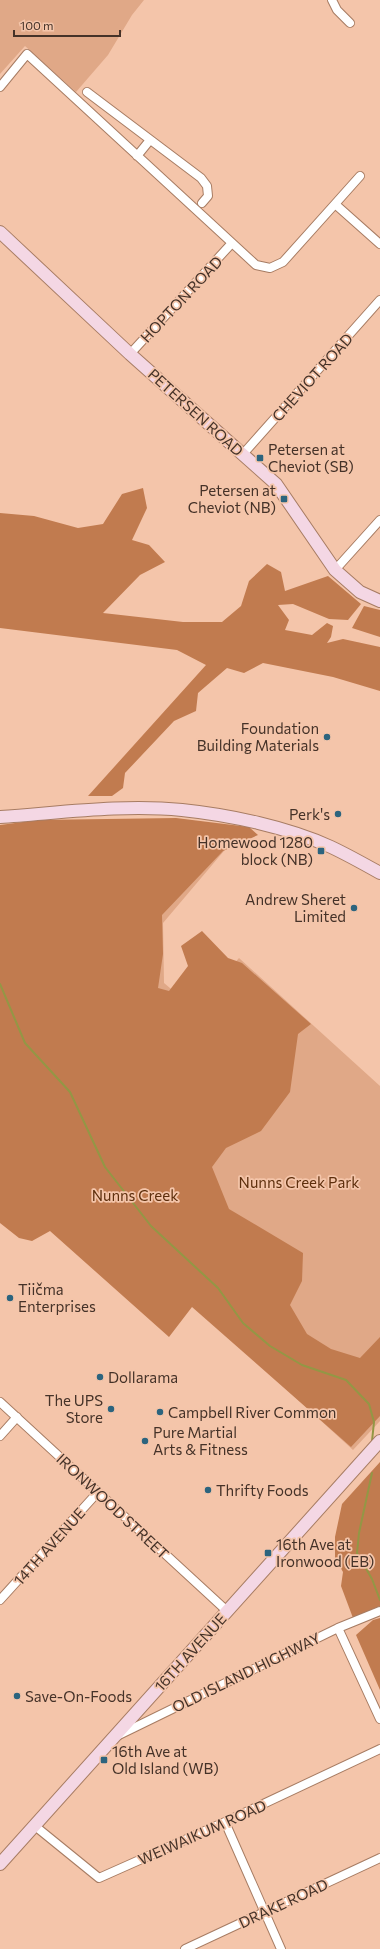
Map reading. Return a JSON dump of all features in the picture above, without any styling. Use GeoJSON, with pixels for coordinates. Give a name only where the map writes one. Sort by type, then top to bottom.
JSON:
{"type":"FeatureCollection","features":[{"type":"Feature","properties":{"kind":"street"},"geometry":{"type":"LineString","coordinates":[[332,0],[337,10],[350,23]]}},
{"type":"Feature","properties":{"kind":"street"},"geometry":{"type":"LineString","coordinates":[[0,87],[27,54],[256,265],[270,268],[283,262],[360,176]]}},
{"type":"Feature","properties":{"kind":"street"},"geometry":{"type":"LineString","coordinates":[[88,92],[201,178],[206,186],[208,196],[202,203]]}},
{"type":"Feature","properties":{"kind":"street"},"geometry":{"type":"LineString","coordinates":[[137,156],[150,140]]}},
{"type":"Feature","properties":{"kind":"street"},"geometry":{"type":"LineString","coordinates":[[335,204],[380,244]]}},
{"type":"Feature","properties":{"kind":"street","name":"PETERSEN ROAD"},"geometry":{"type":"LineString","coordinates":[[0,232],[130,354],[276,484],[335,570],[360,592],[380,601]]}},
{"type":"Feature","properties":{"kind":"street","name":"HOPTON ROAD"},"geometry":{"type":"LineString","coordinates":[[130,354],[232,243]]}},
{"type":"Feature","properties":{"kind":"street","name":"CHEVIOT ROAD"},"geometry":{"type":"LineString","coordinates":[[243,454],[380,300]]}},
{"type":"Feature","properties":{"kind":"street"},"geometry":{"type":"LineString","coordinates":[[335,570],[380,520]]}},
{"type":"Feature","properties":{"kind":"street"},"geometry":{"type":"LineString","coordinates":[[0,817],[118,808],[181,810],[217,814],[287,831],[331,847],[380,873]]}},
{"type":"Feature","properties":{"kind":"street","name":"IRONWOOD STREET"},"geometry":{"type":"LineString","coordinates":[[0,1402],[226,1611]]}},
{"type":"Feature","properties":{"kind":"street"},"geometry":{"type":"LineString","coordinates":[[0,1436],[17,1417]]}},
{"type":"Feature","properties":{"kind":"street","name":"16TH AVENUE"},"geometry":{"type":"LineString","coordinates":[[0,1864],[380,1441]]}},
{"type":"Feature","properties":{"kind":"street","name":"14TH AVENUE"},"geometry":{"type":"LineString","coordinates":[[0,1600],[98,1492]]}},
{"type":"Feature","properties":{"kind":"street","name":"OLD ISLAND HIGHWAY"},"geometry":{"type":"LineString","coordinates":[[114,1737],[338,1628],[380,1612]]}},
{"type":"Feature","properties":{"kind":"street"},"geometry":{"type":"LineString","coordinates":[[338,1628],[380,1719]]}},
{"type":"Feature","properties":{"kind":"street","name":"WEIWAIKUM ROAD"},"geometry":{"type":"LineString","coordinates":[[35,1826],[99,1878],[225,1822],[380,1749]]}},
{"type":"Feature","properties":{"kind":"street"},"geometry":{"type":"LineString","coordinates":[[225,1822],[281,1949]]}},
{"type":"Feature","properties":{"kind":"street","name":"DRAKE ROAD"},"geometry":{"type":"LineString","coordinates":[[185,1949],[380,1858]]}},
{"type":"Feature","properties":{"kind":"green space"},"geometry":{"type":"Polygon","coordinates":[[[0,0],[144,0],[132,15],[108,55],[76,92],[25,46],[0,74],[0,0]]]}},
{"type":"Feature","properties":{"kind":"green space"},"geometry":{"type":"Polygon","coordinates":[[[143,488],[147,508],[132,540],[149,545],[165,562],[140,575],[103,613],[183,622],[222,622],[241,606],[249,581],[267,564],[281,572],[285,591],[328,576],[361,604],[348,620],[329,619],[293,604],[278,605],[289,620],[285,630],[312,635],[327,623],[333,626],[331,637],[327,643],[343,639],[380,647],[380,691],[333,677],[263,663],[244,673],[227,668],[198,693],[196,711],[174,721],[125,773],[123,788],[112,796],[88,796],[206,665],[177,650],[0,628],[0,513],[34,516],[78,528],[103,524],[122,494],[143,488]]]}},
{"type":"Feature","properties":{"kind":"green space"},"geometry":{"type":"Polygon","coordinates":[[[364,606],[380,610],[380,637],[352,628],[364,606]]]}},
{"type":"Feature","properties":{"kind":"green space","name":"Nunns Creek"},"geometry":{"type":"Polygon","coordinates":[[[176,818],[249,827],[258,835],[223,851],[162,915],[163,954],[158,988],[169,991],[188,966],[181,946],[202,931],[228,958],[242,963],[311,1024],[298,1034],[290,1092],[261,1131],[226,1148],[212,1167],[229,1209],[303,1253],[302,1281],[290,1305],[307,1334],[331,1349],[360,1358],[380,1337],[380,1416],[351,1447],[192,1307],[169,1337],[50,1231],[32,1241],[19,1238],[0,1223],[0,825],[38,820],[176,818]]]}},
{"type":"Feature","properties":{"kind":"green space","name":"Nunns Creek"},"geometry":{"type":"Polygon","coordinates":[[[240,832],[163,923],[164,983],[195,1009],[239,958],[380,1086],[380,1421],[353,1450],[194,1305],[0,903],[240,832]]]}},
{"type":"Feature","properties":{"kind":"green space"},"geometry":{"type":"Polygon","coordinates":[[[380,1462],[380,1606],[353,1618],[341,1586],[343,1572],[335,1558],[335,1537],[342,1504],[380,1462]]]}},
{"type":"Feature","properties":{"kind":"green space"},"geometry":{"type":"Polygon","coordinates":[[[380,1618],[380,1690],[356,1635],[373,1620],[380,1618]]]}},
{"type":"Feature","properties":{"kind":"waterway","name":"Nunns Creek"},"geometry":{"type":"LineString","coordinates":[[0,984],[25,1043],[70,1092],[105,1167],[151,1226],[218,1288],[243,1323],[270,1346],[302,1365],[346,1380],[369,1404],[374,1422],[372,1441]]}},
{"type":"Feature","properties":{"kind":"waterway","name":"Nunns Creek"},"geometry":{"type":"LineString","coordinates":[[372,1473],[359,1533],[357,1553],[372,1579],[380,1600]]}},
{"type":"Feature","properties":{"kind":"place","name":"Petersen at Cheviot (SB)"},"geometry":{"type":"Point","coordinates":[260,458]}},
{"type":"Feature","properties":{"kind":"place","name":"Petersen at Cheviot (NB)"},"geometry":{"type":"Point","coordinates":[284,499]}},
{"type":"Feature","properties":{"kind":"place","name":"Foundation Building Materials"},"geometry":{"type":"Point","coordinates":[327,737]}},
{"type":"Feature","properties":{"kind":"place","name":"Perk's"},"geometry":{"type":"Point","coordinates":[338,814]}},
{"type":"Feature","properties":{"kind":"place","name":"Homewood 1280 block (NB)"},"geometry":{"type":"Point","coordinates":[321,851]}},
{"type":"Feature","properties":{"kind":"place","name":"Andrew Sheret Limited"},"geometry":{"type":"Point","coordinates":[354,908]}},
{"type":"Feature","properties":{"kind":"place","name":"Tiičma Enterprises"},"geometry":{"type":"Point","coordinates":[10,1298]}},
{"type":"Feature","properties":{"kind":"place","name":"Dollarama"},"geometry":{"type":"Point","coordinates":[100,1377]}},
{"type":"Feature","properties":{"kind":"place","name":"The UPS Store"},"geometry":{"type":"Point","coordinates":[111,1409]}},
{"type":"Feature","properties":{"kind":"place","name":"Campbell River Common"},"geometry":{"type":"Point","coordinates":[160,1412]}},
{"type":"Feature","properties":{"kind":"place","name":"Pure Martial Arts & Fitness"},"geometry":{"type":"Point","coordinates":[145,1441]}},
{"type":"Feature","properties":{"kind":"place","name":"Thrifty Foods"},"geometry":{"type":"Point","coordinates":[208,1490]}},
{"type":"Feature","properties":{"kind":"place","name":"16th Ave at Ironwood (EB)"},"geometry":{"type":"Point","coordinates":[268,1553]}},
{"type":"Feature","properties":{"kind":"place","name":"Save-On-Foods"},"geometry":{"type":"Point","coordinates":[17,1696]}},
{"type":"Feature","properties":{"kind":"place","name":"16th Ave at Old Island (WB)"},"geometry":{"type":"Point","coordinates":[104,1760]}},
{"type":"Feature","properties":{"kind":"park label","name":"Nunns Creek Park"},"geometry":{"type":"Point","coordinates":[299,1182]}}]}
